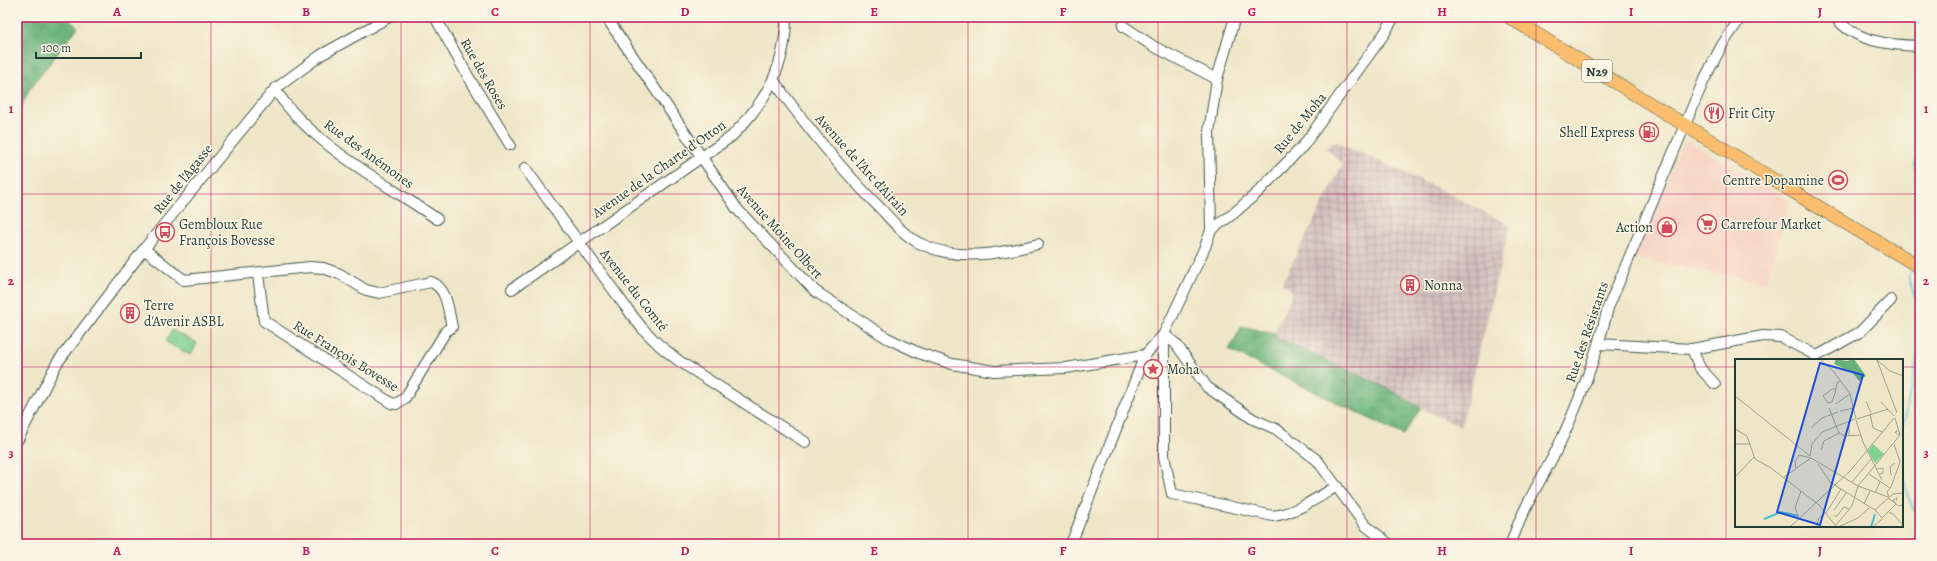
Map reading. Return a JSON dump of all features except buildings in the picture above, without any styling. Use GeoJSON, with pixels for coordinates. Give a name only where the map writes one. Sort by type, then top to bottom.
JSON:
{"type":"FeatureCollection","features":[{"type":"Feature","properties":{"kind":"main road","name":"N29"},"geometry":{"type":"LineString","coordinates":[[1509,17],[1685,126],[1920,267]]}},
{"type":"Feature","properties":{"kind":"street","name":"Rue de l'Agasse"},"geometry":{"type":"LineString","coordinates":[[17,441],[57,363],[144,249],[275,89],[321,55],[389,17]]}},
{"type":"Feature","properties":{"kind":"street","name":"Rue des Roses"},"geometry":{"type":"LineString","coordinates":[[435,17],[468,76],[510,145]]}},
{"type":"Feature","properties":{"kind":"street","name":"Avenue Moine Olbert"},"geometry":{"type":"LineString","coordinates":[[606,17],[737,209],[815,291],[887,338],[919,353],[952,364],[994,371],[1066,368],[1145,355]]}},
{"type":"Feature","properties":{"kind":"street","name":"Avenue de la Charte d'Otton"},"geometry":{"type":"LineString","coordinates":[[512,289],[732,136],[760,105],[774,82],[786,36],[786,17]]}},
{"type":"Feature","properties":{"kind":"street"},"geometry":{"type":"LineString","coordinates":[[1071,544],[1145,355],[1164,334],[1205,247],[1211,230],[1209,132],[1217,79],[1235,17]]}},
{"type":"Feature","properties":{"kind":"street","name":"Rue de Moha"},"geometry":{"type":"LineString","coordinates":[[1211,230],[1233,214],[1257,193],[1303,146],[1384,34],[1394,17]]}},
{"type":"Feature","properties":{"kind":"street","name":"Rue des Résistants"},"geometry":{"type":"LineString","coordinates":[[1511,544],[1518,521],[1556,450],[1575,409],[1599,344],[1608,308],[1685,126],[1722,45],[1741,17]]}},
{"type":"Feature","properties":{"kind":"street"},"geometry":{"type":"LineString","coordinates":[[1835,17],[1842,25],[1857,35],[1876,41],[1904,46],[1920,46]]}},
{"type":"Feature","properties":{"kind":"street"},"geometry":{"type":"LineString","coordinates":[[1123,26],[1153,46],[1217,79]]}},
{"type":"Feature","properties":{"kind":"street","name":"Avenue de l'Arc d'Airain"},"geometry":{"type":"LineString","coordinates":[[774,82],[795,112],[863,191],[902,230],[919,243],[968,255],[993,254],[1038,244]]}},
{"type":"Feature","properties":{"kind":"street","name":"Rue des Anémones"},"geometry":{"type":"LineString","coordinates":[[275,89],[285,105],[329,146],[437,219]]}},
{"type":"Feature","properties":{"kind":"street","name":"Avenue du Comté"},"geometry":{"type":"LineString","coordinates":[[525,168],[625,306],[642,328],[659,345],[679,361],[736,399],[805,442]]}},
{"type":"Feature","properties":{"kind":"street","name":"Rue François Bovesse"},"geometry":{"type":"LineString","coordinates":[[144,249],[184,280],[258,274],[310,267],[323,268],[340,274],[366,290],[379,293],[431,282],[438,284],[444,293],[452,327],[446,331],[405,398],[396,404],[391,403],[264,321],[258,274]]}},
{"type":"Feature","properties":{"kind":"street"},"geometry":{"type":"LineString","coordinates":[[1599,344],[1692,349],[1763,336],[1781,337],[1817,356],[1860,332],[1891,300]]}},
{"type":"Feature","properties":{"kind":"street"},"geometry":{"type":"LineString","coordinates":[[1164,334],[1176,344],[1208,388],[1253,419],[1276,429],[1298,444],[1317,460],[1338,486],[1365,525],[1389,544]]}},
{"type":"Feature","properties":{"kind":"street"},"geometry":{"type":"LineString","coordinates":[[1164,334],[1164,456],[1172,494],[1273,516],[1297,509],[1338,486]]}},
{"type":"Feature","properties":{"kind":"street"},"geometry":{"type":"LineString","coordinates":[[1692,349],[1700,368],[1715,384]]}},
{"type":"Feature","properties":{"kind":"shaded area"},"geometry":{"type":"Polygon","coordinates":[[[1334,141],[1433,186],[1510,225],[1461,427],[1421,408],[1383,386],[1278,339],[1274,334],[1293,292],[1282,283],[1343,164],[1326,148],[1334,141]]]}},
{"type":"Feature","properties":{"kind":"shaded area"},"geometry":{"type":"Polygon","coordinates":[[[1688,141],[1790,201],[1766,282],[1634,258],[1682,143],[1688,141]]]}},
{"type":"Feature","properties":{"kind":"green space"},"geometry":{"type":"Polygon","coordinates":[[[17,17],[65,17],[78,27],[29,90],[17,118],[17,17]]]}},
{"type":"Feature","properties":{"kind":"green space"},"geometry":{"type":"Polygon","coordinates":[[[1242,326],[1274,334],[1278,339],[1383,386],[1421,408],[1403,435],[1229,350],[1242,326]]]}},
{"type":"Feature","properties":{"kind":"green space"},"geometry":{"type":"Polygon","coordinates":[[[172,330],[197,343],[191,355],[166,342],[172,330]]]}},
{"type":"Feature","properties":{"kind":"water"},"geometry":{"type":"Polygon","coordinates":[[[1916,114],[1920,114],[1920,143],[1918,140],[1916,114]]]}},
{"type":"Feature","properties":{"kind":"water"},"geometry":{"type":"Polygon","coordinates":[[[1920,154],[1920,182],[1916,179],[1915,163],[1920,154]]]}},
{"type":"Feature","properties":{"kind":"waterway"},"geometry":{"type":"LineString","coordinates":[[1919,258],[1920,254]]}},
{"type":"Feature","properties":{"kind":"waterway"},"geometry":{"type":"LineString","coordinates":[[1910,271],[1908,276],[1920,314]]}},
{"type":"Feature","properties":{"kind":"waterway"},"geometry":{"type":"LineString","coordinates":[[1903,423],[1917,361],[1920,327]]}},
{"type":"Feature","properties":{"kind":"waterway"},"geometry":{"type":"LineString","coordinates":[[1903,458],[1907,493],[1914,511],[1920,519]]}},
{"type":"Feature","properties":{"kind":"place","name":"Frit City"},"geometry":{"type":"Point","coordinates":[1714,113]}},
{"type":"Feature","properties":{"kind":"place","name":"Shell Express"},"geometry":{"type":"Point","coordinates":[1649,132]}},
{"type":"Feature","properties":{"kind":"place","name":"Centre Dopamine"},"geometry":{"type":"Point","coordinates":[1838,180]}},
{"type":"Feature","properties":{"kind":"place","name":"Carrefour Market"},"geometry":{"type":"Point","coordinates":[1707,224]}},
{"type":"Feature","properties":{"kind":"place","name":"Action"},"geometry":{"type":"Point","coordinates":[1667,227]}},
{"type":"Feature","properties":{"kind":"place","name":"Gembloux Rue François Bovesse"},"geometry":{"type":"Point","coordinates":[165,232]}},
{"type":"Feature","properties":{"kind":"place","name":"Nonna"},"geometry":{"type":"Point","coordinates":[1410,285]}},
{"type":"Feature","properties":{"kind":"place","name":"Terre d'Avenir ASBL"},"geometry":{"type":"Point","coordinates":[130,313]}},
{"type":"Feature","properties":{"kind":"place","name":"Moha"},"geometry":{"type":"Point","coordinates":[1153,369]}}]}
